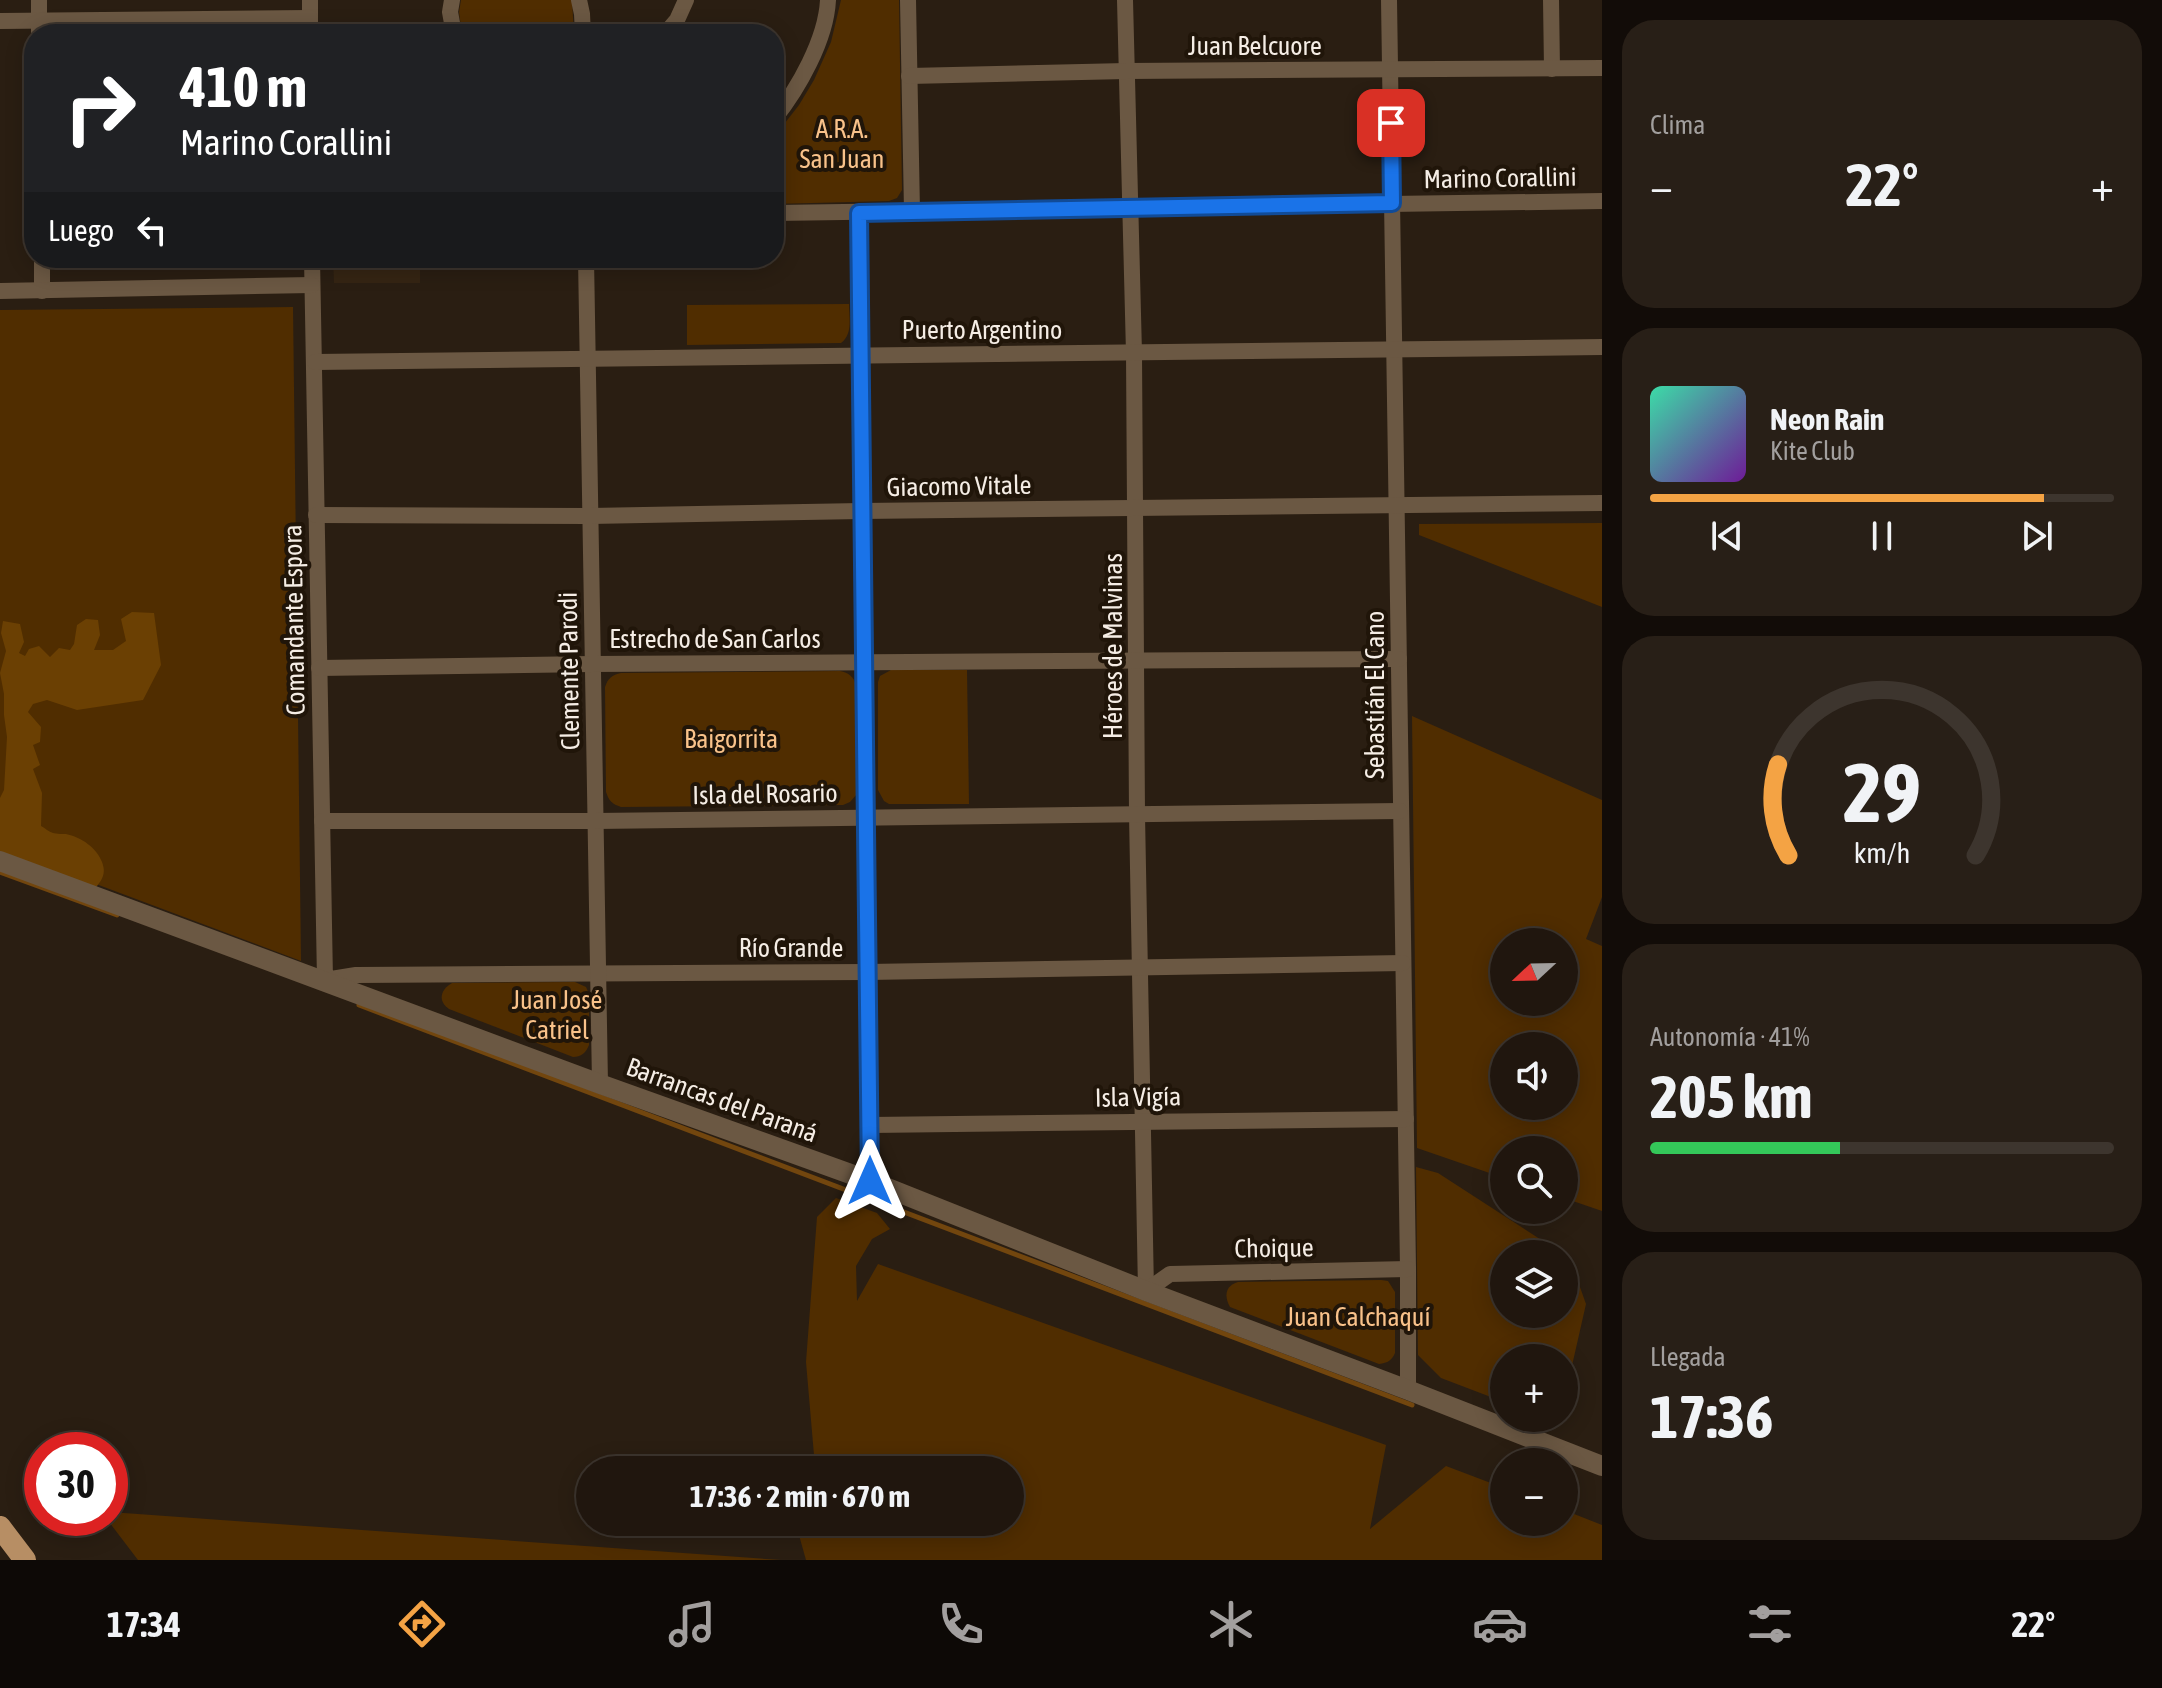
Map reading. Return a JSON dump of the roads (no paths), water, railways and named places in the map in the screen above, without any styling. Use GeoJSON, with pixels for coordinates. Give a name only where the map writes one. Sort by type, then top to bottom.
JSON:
{"type":"FeatureCollection","features":[{"type":"Feature","properties":{"kind":"main road"},"geometry":{"type":"LineString","coordinates":[[0,1527],[25,1560]]}},
{"type":"Feature","properties":{"kind":"street"},"geometry":{"type":"LineString","coordinates":[[39,0],[39,24]]}},
{"type":"Feature","properties":{"kind":"street"},"geometry":{"type":"LineString","coordinates":[[310,0],[310,24]]}},
{"type":"Feature","properties":{"kind":"street"},"geometry":{"type":"LineString","coordinates":[[452,0],[452,24]]}},
{"type":"Feature","properties":{"kind":"street"},"geometry":{"type":"LineString","coordinates":[[579,0],[582,24]]}},
{"type":"Feature","properties":{"kind":"street"},"geometry":{"type":"LineString","coordinates":[[674,24],[686,0]]}},
{"type":"Feature","properties":{"kind":"street"},"geometry":{"type":"LineString","coordinates":[[784,107],[792,97],[813,52],[828,0]]}},
{"type":"Feature","properties":{"kind":"street"},"geometry":{"type":"LineString","coordinates":[[908,0],[912,211]]}},
{"type":"Feature","properties":{"kind":"street","name":"Héroes de Malvinas"},"geometry":{"type":"LineString","coordinates":[[1125,0],[1134,353],[1137,815],[1146,1291]]}},
{"type":"Feature","properties":{"kind":"street","name":"Sebastián El Cano"},"geometry":{"type":"LineString","coordinates":[[1389,0],[1408,1390]]}},
{"type":"Feature","properties":{"kind":"street"},"geometry":{"type":"LineString","coordinates":[[1551,0],[1552,69]]}},
{"type":"Feature","properties":{"kind":"street"},"geometry":{"type":"LineString","coordinates":[[0,21],[24,25]]}},
{"type":"Feature","properties":{"kind":"street","name":"Juan Belcuore"},"geometry":{"type":"LineString","coordinates":[[909,76],[1126,71],[1602,68]]}},
{"type":"Feature","properties":{"kind":"street","name":"Marino Corallini"},"geometry":{"type":"LineString","coordinates":[[784,213],[1602,201]]}},
{"type":"Feature","properties":{"kind":"street"},"geometry":{"type":"LineString","coordinates":[[859,213],[870,1181]]}},
{"type":"Feature","properties":{"kind":"street"},"geometry":{"type":"LineString","coordinates":[[42,268],[42,291]]}},
{"type":"Feature","properties":{"kind":"street","name":"Comandante Espora"},"geometry":{"type":"LineString","coordinates":[[312,268],[325,980]]}},
{"type":"Feature","properties":{"kind":"street","name":"Clemente Parodi"},"geometry":{"type":"LineString","coordinates":[[586,268],[600,1084]]}},
{"type":"Feature","properties":{"kind":"street"},"geometry":{"type":"LineString","coordinates":[[0,291],[312,285]]}},
{"type":"Feature","properties":{"kind":"street","name":"Puerto Argentino"},"geometry":{"type":"LineString","coordinates":[[315,362],[1602,347]]}},
{"type":"Feature","properties":{"kind":"street","name":"Giacomo Vitale"},"geometry":{"type":"LineString","coordinates":[[316,515],[590,516],[1602,503]]}},
{"type":"Feature","properties":{"kind":"street","name":"Estrecho de San Carlos"},"geometry":{"type":"LineString","coordinates":[[319,668],[1399,659]]}},
{"type":"Feature","properties":{"kind":"street","name":"Isla del Rosario"},"geometry":{"type":"LineString","coordinates":[[322,821],[595,821],[1400,811]]}},
{"type":"Feature","properties":{"kind":"street","name":"Barrancas del Paraná"},"geometry":{"type":"LineString","coordinates":[[0,861],[870,1181],[1602,1466]]}},
{"type":"Feature","properties":{"kind":"street","name":"Río Grande"},"geometry":{"type":"LineString","coordinates":[[325,980],[356,975],[868,972],[1403,963]]}},
{"type":"Feature","properties":{"kind":"street","name":"Isla Vigía"},"geometry":{"type":"LineString","coordinates":[[870,1125],[1406,1119]]}},
{"type":"Feature","properties":{"kind":"street","name":"Choique"},"geometry":{"type":"LineString","coordinates":[[1146,1291],[1170,1274],[1408,1269]]}},
{"type":"Feature","properties":{"kind":"waterway"},"geometry":{"type":"LineString","coordinates":[[0,872],[117,915]]}},
{"type":"Feature","properties":{"kind":"waterway"},"geometry":{"type":"LineString","coordinates":[[359,1005],[1412,1405]]}},
{"type":"Feature","properties":{"kind":"park label","name":"A.R.A. San Juan"},"geometry":{"type":"Point","coordinates":[842,144]}},
{"type":"Feature","properties":{"kind":"park label","name":"Baigorrita"},"geometry":{"type":"Point","coordinates":[731,739]}},
{"type":"Feature","properties":{"kind":"park label","name":"Juan José Catriel"},"geometry":{"type":"Point","coordinates":[557,1015]}},
{"type":"Feature","properties":{"kind":"park label","name":"Juan Calchaquí"},"geometry":{"type":"Point","coordinates":[1358,1317]}}]}
